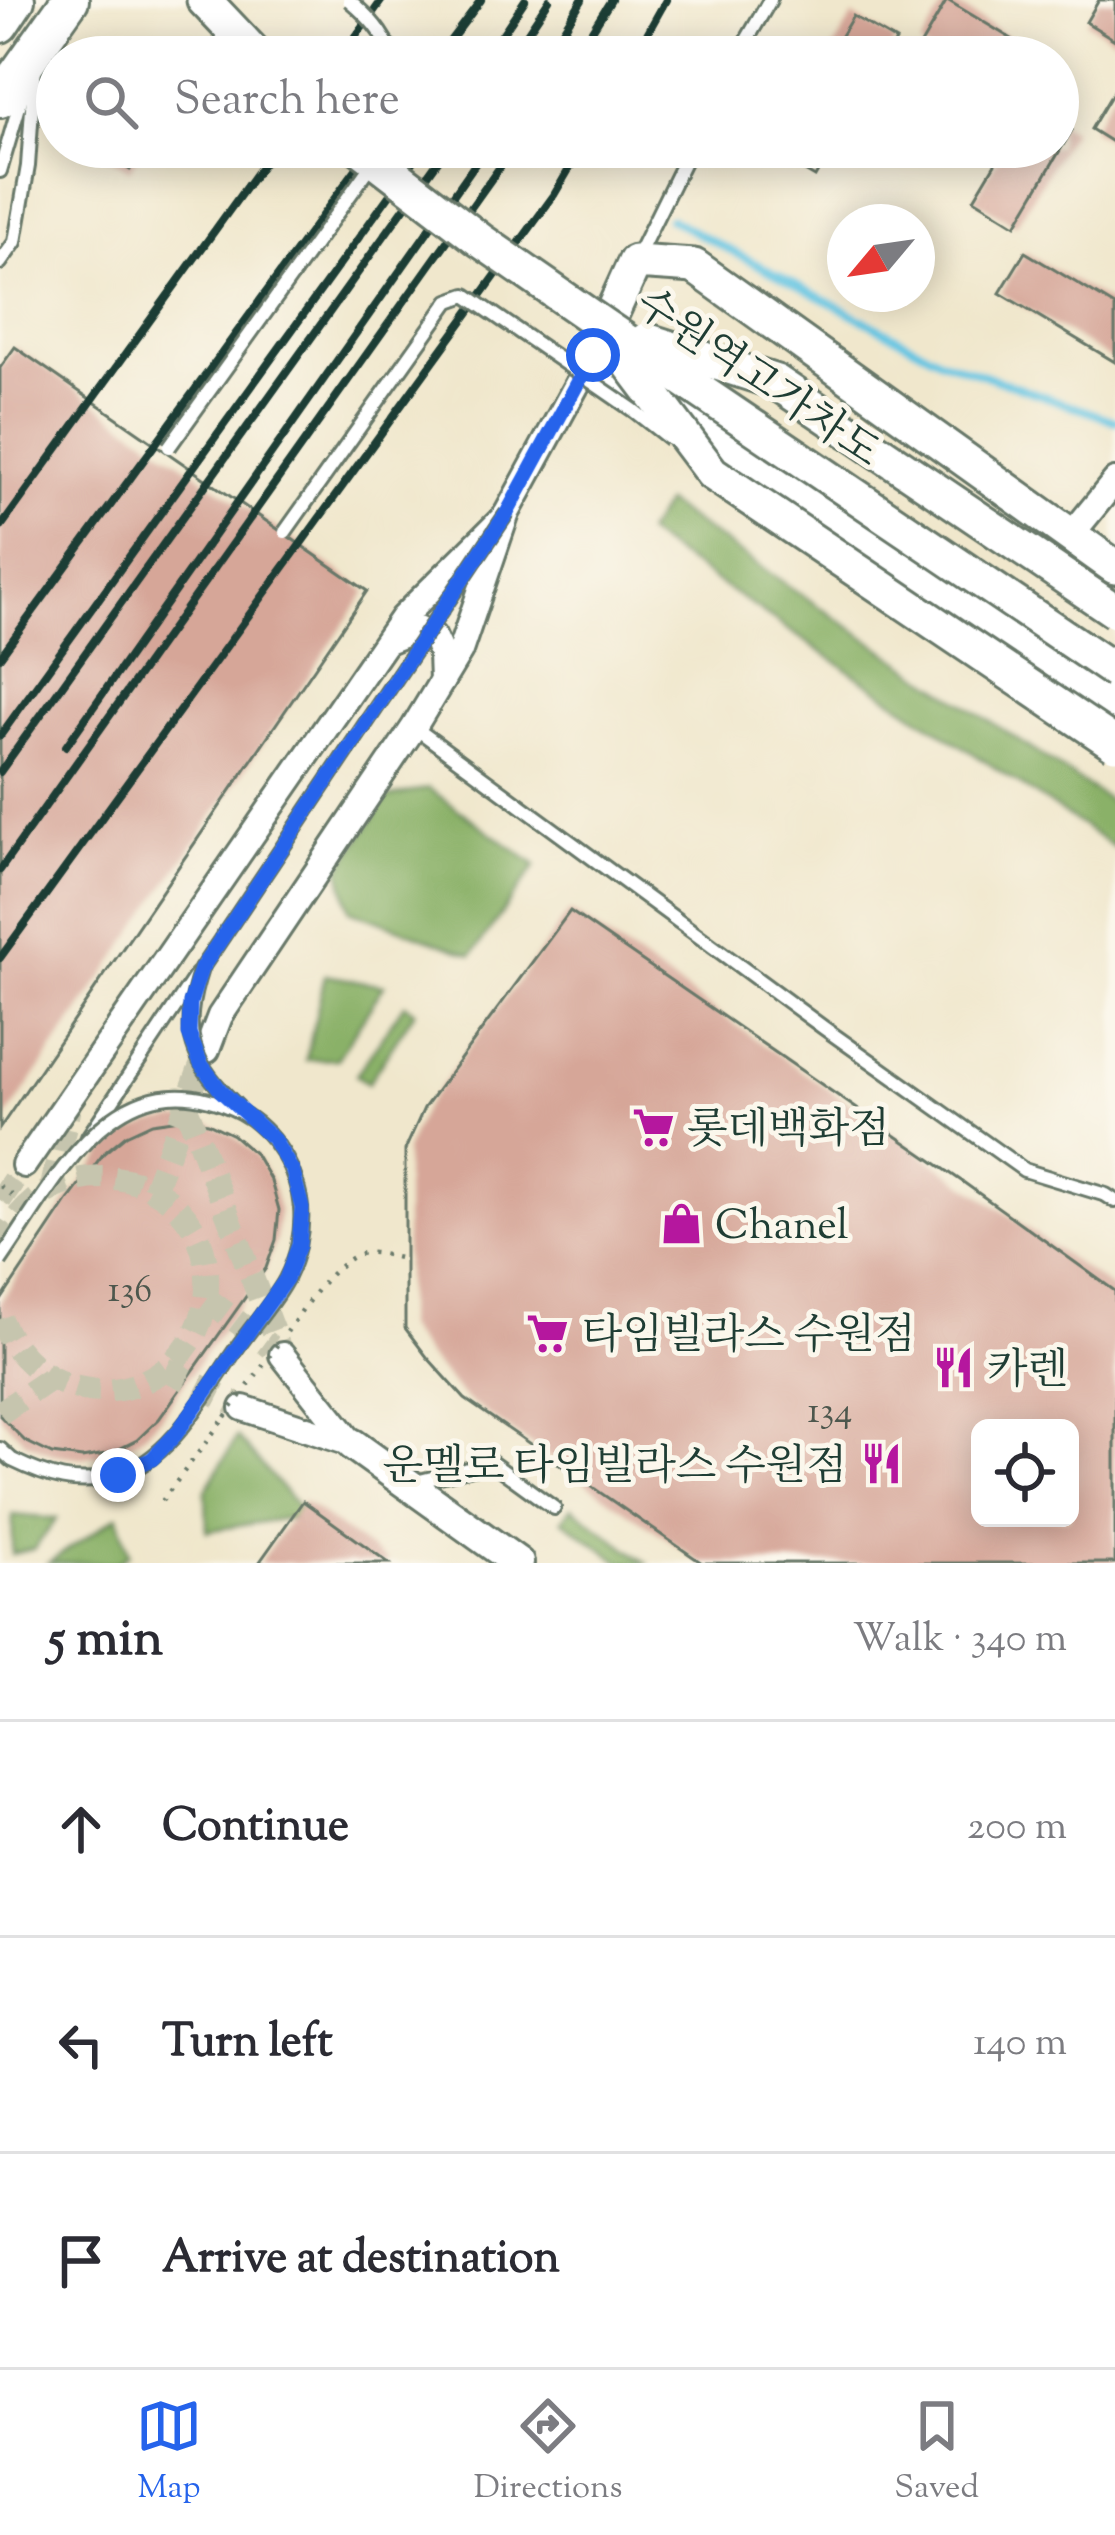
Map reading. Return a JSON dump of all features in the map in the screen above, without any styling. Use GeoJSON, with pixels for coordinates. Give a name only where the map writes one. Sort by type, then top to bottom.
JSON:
{"type":"FeatureCollection","features":[{"type":"Feature","properties":{"kind":"main road"},"geometry":{"type":"LineString","coordinates":[[44,36],[70,0]]}},
{"type":"Feature","properties":{"kind":"main road"},"geometry":{"type":"LineString","coordinates":[[204,0],[238,36]]}},
{"type":"Feature","properties":{"kind":"main road"},"geometry":{"type":"LineString","coordinates":[[0,99],[36,46]]}},
{"type":"Feature","properties":{"kind":"main road","name":"수원역고가차도"},"geometry":{"type":"LineString","coordinates":[[386,168],[599,341],[1115,671]]}},
{"type":"Feature","properties":{"kind":"main road"},"geometry":{"type":"LineString","coordinates":[[599,341],[634,262],[694,266],[1115,566]]}},
{"type":"Feature","properties":{"kind":"main road"},"geometry":{"type":"LineString","coordinates":[[599,341],[624,359],[712,472],[1115,744]]}},
{"type":"Feature","properties":{"kind":"main road"},"geometry":{"type":"LineString","coordinates":[[599,341],[776,382],[1115,611]]}},
{"type":"Feature","properties":{"kind":"main road"},"geometry":{"type":"LineString","coordinates":[[599,341],[1115,704]]}},
{"type":"Feature","properties":{"kind":"street"},"geometry":{"type":"LineString","coordinates":[[208,1050],[220,1016],[460,651],[507,513],[599,341]]}},
{"type":"Feature","properties":{"kind":"street"},"geometry":{"type":"LineString","coordinates":[[1071,535],[1115,481]]}},
{"type":"Feature","properties":{"kind":"street"},"geometry":{"type":"LineString","coordinates":[[24,1165],[402,618],[507,513]]}},
{"type":"Feature","properties":{"kind":"street"},"geometry":{"type":"LineString","coordinates":[[387,641],[417,628],[433,636],[441,653],[442,681]]}},
{"type":"Feature","properties":{"kind":"street"},"geometry":{"type":"LineString","coordinates":[[282,1355],[352,1444]]}},
{"type":"Feature","properties":{"kind":"street"},"geometry":{"type":"LineString","coordinates":[[244,1400],[352,1444],[518,1563]]}},
{"type":"Feature","properties":{"kind":"lane"},"geometry":{"type":"LineString","coordinates":[[349,0],[384,36]]}},
{"type":"Feature","properties":{"kind":"lane"},"geometry":{"type":"LineString","coordinates":[[749,36],[770,0]]}},
{"type":"Feature","properties":{"kind":"lane"},"geometry":{"type":"LineString","coordinates":[[0,171],[36,48]]}},
{"type":"Feature","properties":{"kind":"lane"},"geometry":{"type":"LineString","coordinates":[[0,262],[15,242],[19,223],[36,58]]}},
{"type":"Feature","properties":{"kind":"lane"},"geometry":{"type":"LineString","coordinates":[[169,447],[370,168]]}},
{"type":"Feature","properties":{"kind":"lane"},"geometry":{"type":"LineString","coordinates":[[634,262],[681,168]]}},
{"type":"Feature","properties":{"kind":"lane"},"geometry":{"type":"LineString","coordinates":[[285,532],[449,301],[466,295],[634,410],[712,472]]}},
{"type":"Feature","properties":{"kind":"lane"},"geometry":{"type":"LineString","coordinates":[[0,1261],[507,513]]}},
{"type":"Feature","properties":{"kind":"lane"},"geometry":{"type":"LineString","coordinates":[[414,727],[1024,1170],[1115,1201]]}},
{"type":"Feature","properties":{"kind":"lane"},"geometry":{"type":"LineString","coordinates":[[0,1449],[45,1476],[82,1481],[118,1475],[152,1459],[176,1434],[286,1279],[299,1245],[302,1208],[293,1172],[274,1140],[221,1091],[201,1064],[189,1034],[190,1003],[201,969]]}},
{"type":"Feature","properties":{"kind":"lane"},"geometry":{"type":"LineString","coordinates":[[87,1138],[113,1115],[145,1100],[180,1096],[214,1100],[246,1116]]}},
{"type":"Feature","properties":{"kind":"lane"},"geometry":{"type":"LineString","coordinates":[[409,1484],[491,1463],[554,1508]]}},
{"type":"Feature","properties":{"kind":"path"},"geometry":{"type":"LineString","coordinates":[[256,1375],[313,1295],[353,1257],[367,1252],[404,1259]]}},
{"type":"Feature","properties":{"kind":"path"},"geometry":{"type":"LineString","coordinates":[[162,1502],[244,1400]]}},
{"type":"Feature","properties":{"kind":"green space"},"geometry":{"type":"Polygon","coordinates":[[[665,503],[1115,805],[1115,848],[645,534],[665,503]]]}},
{"type":"Feature","properties":{"kind":"green space"},"geometry":{"type":"Polygon","coordinates":[[[428,788],[536,865],[472,955],[350,910],[340,869],[387,798],[428,788]]]}},
{"type":"Feature","properties":{"kind":"green space"},"geometry":{"type":"Polygon","coordinates":[[[325,975],[384,985],[337,1059],[306,1060],[325,975]]]}},
{"type":"Feature","properties":{"kind":"green space"},"geometry":{"type":"Polygon","coordinates":[[[404,1004],[415,1011],[368,1083],[356,1075],[404,1004]]]}},
{"type":"Feature","properties":{"kind":"green space"},"geometry":{"type":"Polygon","coordinates":[[[237,1437],[305,1515],[207,1531],[206,1490],[237,1437]]]}},
{"type":"Feature","properties":{"kind":"green space"},"geometry":{"type":"Polygon","coordinates":[[[572,1507],[647,1563],[622,1563],[562,1520],[572,1507]]]}},
{"type":"Feature","properties":{"kind":"green space"},"geometry":{"type":"Polygon","coordinates":[[[13,1515],[57,1519],[34,1549],[12,1554],[13,1515]]]}},
{"type":"Feature","properties":{"kind":"green space"},"geometry":{"type":"Polygon","coordinates":[[[118,1516],[129,1554],[117,1563],[48,1563],[118,1516]]]}},
{"type":"Feature","properties":{"kind":"building"},"geometry":{"type":"Polygon","coordinates":[[[947,0],[1007,36],[926,36],[947,0]]]}},
{"type":"Feature","properties":{"kind":"building"},"geometry":{"type":"Polygon","coordinates":[[[1099,0],[1115,0],[1115,40],[1086,22],[1099,0]]]}},
{"type":"Feature","properties":{"kind":"building"},"geometry":{"type":"Polygon","coordinates":[[[853,16],[887,36],[841,36],[853,16]]]}},
{"type":"Feature","properties":{"kind":"building"},"geometry":{"type":"Polygon","coordinates":[[[1115,89],[1115,144],[1091,129],[1115,89]]]}},
{"type":"Feature","properties":{"kind":"building"},"geometry":{"type":"Polygon","coordinates":[[[800,168],[820,168],[815,177],[800,168]]]}},
{"type":"Feature","properties":{"kind":"building"},"geometry":{"type":"Polygon","coordinates":[[[992,168],[1050,168],[1016,225],[974,199],[992,168]]]}},
{"type":"Feature","properties":{"kind":"building"},"geometry":{"type":"Polygon","coordinates":[[[1025,252],[1115,306],[1115,362],[1000,293],[1025,252]]]}},
{"type":"Feature","properties":{"kind":"building"},"geometry":{"type":"Polygon","coordinates":[[[15,347],[367,591],[0,1128],[0,368],[15,347]]]}},
{"type":"Feature","properties":{"kind":"building"},"geometry":{"type":"Polygon","coordinates":[[[570,911],[1115,1291],[1115,1563],[702,1563],[465,1399],[405,1328],[405,1150],[424,1108],[570,911]]]}},
{"type":"Feature","properties":{"kind":"building"},"geometry":{"type":"Polygon","coordinates":[[[180,1119],[208,1123],[233,1135],[256,1155],[271,1181],[279,1210],[276,1240],[266,1268],[159,1419],[137,1440],[111,1453],[82,1458],[52,1454],[25,1441],[0,1416],[0,1302],[104,1153],[126,1135],[152,1123],[180,1119]]]}},
{"type":"Feature","properties":{"kind":"building"},"geometry":{"type":"Polygon","coordinates":[[[303,1501],[389,1563],[259,1563],[303,1501]]]}},
{"type":"Feature","properties":{"kind":"waterway"},"geometry":{"type":"LineString","coordinates":[[670,219],[941,360],[1115,421]]}},
{"type":"Feature","properties":{"kind":"tunnel"},"geometry":{"type":"LineString","coordinates":[[154,1190],[207,1050]]}},
{"type":"Feature","properties":{"kind":"tunnel"},"geometry":{"type":"LineString","coordinates":[[52,1187],[71,1098]]}},
{"type":"Feature","properties":{"kind":"tunnel"},"geometry":{"type":"LineString","coordinates":[[186,1107],[282,1355]]}},
{"type":"Feature","properties":{"kind":"tunnel"},"geometry":{"type":"LineString","coordinates":[[0,1200],[24,1165]]}},
{"type":"Feature","properties":{"kind":"tunnel"},"geometry":{"type":"LineString","coordinates":[[0,1247],[23,1211],[54,1188],[89,1178],[124,1179],[157,1192],[184,1215],[202,1247],[207,1288],[201,1318],[180,1354],[145,1381],[112,1390],[74,1387],[46,1375],[14,1345],[0,1319]]}},
{"type":"Feature","properties":{"kind":"tunnel"},"geometry":{"type":"LineString","coordinates":[[207,1299],[271,1347]]}},
{"type":"Feature","properties":{"kind":"tunnel"},"geometry":{"type":"LineString","coordinates":[[166,1369],[243,1408]]}},
{"type":"Feature","properties":{"kind":"tunnel"},"geometry":{"type":"LineString","coordinates":[[0,1413],[51,1378]]}},
{"type":"Feature","properties":{"kind":"railway"},"geometry":{"type":"LineString","coordinates":[[356,36],[382,0]]}},
{"type":"Feature","properties":{"kind":"railway"},"geometry":{"type":"LineString","coordinates":[[454,36],[481,0]]}},
{"type":"Feature","properties":{"kind":"railway"},"geometry":{"type":"LineString","coordinates":[[501,36],[525,0]]}},
{"type":"Feature","properties":{"kind":"railway"},"geometry":{"type":"LineString","coordinates":[[525,36],[549,0]]}},
{"type":"Feature","properties":{"kind":"railway"},"geometry":{"type":"LineString","coordinates":[[559,36],[582,0]]}},
{"type":"Feature","properties":{"kind":"railway"},"geometry":{"type":"LineString","coordinates":[[588,36],[611,0]]}},
{"type":"Feature","properties":{"kind":"railway"},"geometry":{"type":"LineString","coordinates":[[646,36],[666,0]]}},
{"type":"Feature","properties":{"kind":"railway"},"geometry":{"type":"LineString","coordinates":[[0,528],[260,168]]}},
{"type":"Feature","properties":{"kind":"railway"},"geometry":{"type":"LineString","coordinates":[[0,657],[357,168]]}},
{"type":"Feature","properties":{"kind":"railway"},"geometry":{"type":"LineString","coordinates":[[0,736],[409,168]]}},
{"type":"Feature","properties":{"kind":"railway"},"geometry":{"type":"LineString","coordinates":[[0,772],[433,168]]}},
{"type":"Feature","properties":{"kind":"railway"},"geometry":{"type":"LineString","coordinates":[[66,746],[472,168]]}},
{"type":"Feature","properties":{"kind":"railway"},"geometry":{"type":"LineString","coordinates":[[0,870],[499,168]]}},
{"type":"Feature","properties":{"kind":"railway"},"geometry":{"type":"LineString","coordinates":[[0,958],[570,168]]}},
{"type":"Feature","properties":{"kind":"place","name":"롯데백화점"},"geometry":{"type":"Point","coordinates":[653,1127]}},
{"type":"Feature","properties":{"kind":"place","name":"Chanel"},"geometry":{"type":"Point","coordinates":[681,1223]}},
{"type":"Feature","properties":{"kind":"place","name":"타임빌라스 수원점"},"geometry":{"type":"Point","coordinates":[548,1333]}},
{"type":"Feature","properties":{"kind":"place","name":"카렌"},"geometry":{"type":"Point","coordinates":[953,1368]}},
{"type":"Feature","properties":{"kind":"place","name":"운멜로 타임빌라스 수원점"},"geometry":{"type":"Point","coordinates":[881,1464]}},
{"type":"Feature","properties":{"kind":"route"},"geometry":{"type":"LineString","coordinates":[[118,1475],[152,1459],[176,1434],[286,1279],[299,1245],[302,1208],[293,1172],[274,1140],[221,1091],[201,1064],[189,1034],[190,1003],[201,969],[507,513],[593,355]]}}]}
